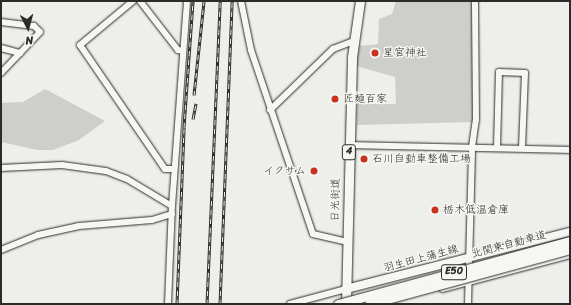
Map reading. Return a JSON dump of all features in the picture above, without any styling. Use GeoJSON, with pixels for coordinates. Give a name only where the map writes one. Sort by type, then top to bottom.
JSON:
{"type":"FeatureCollection","features":[{"type":"Feature","properties":{"kind":"highway","name":"日光街道"},"geometry":{"type":"LineString","coordinates":[[346,304],[349,145],[354,41],[360,1]]}},
{"type":"Feature","properties":{"kind":"highway","name":"北関東自動車道"},"geometry":{"type":"LineString","coordinates":[[338,304],[570,241]]}},
{"type":"Feature","properties":{"kind":"highway","name":"北関東自動車道"},"geometry":{"type":"LineString","coordinates":[[368,304],[570,249]]}},
{"type":"Feature","properties":{"kind":"main road","name":"羽生田上蒲生線"},"geometry":{"type":"LineString","coordinates":[[346,288],[570,232]]}},
{"type":"Feature","properties":{"kind":"main road"},"geometry":{"type":"LineString","coordinates":[[376,304],[468,282],[570,254]]}},
{"type":"Feature","properties":{"kind":"street"},"geometry":{"type":"LineString","coordinates":[[133,1],[80,45],[165,169],[174,169]]}},
{"type":"Feature","properties":{"kind":"street"},"geometry":{"type":"LineString","coordinates":[[140,1],[178,50],[183,51]]}},
{"type":"Feature","properties":{"kind":"street"},"geometry":{"type":"LineString","coordinates":[[168,304],[174,169],[187,1]]}},
{"type":"Feature","properties":{"kind":"street"},"geometry":{"type":"LineString","coordinates":[[241,1],[251,50],[313,234],[347,242]]}},
{"type":"Feature","properties":{"kind":"street"},"geometry":{"type":"LineString","coordinates":[[468,304],[472,147],[476,120],[475,1]]}},
{"type":"Feature","properties":{"kind":"street"},"geometry":{"type":"LineString","coordinates":[[1,22],[34,26],[40,32],[1,73]]}},
{"type":"Feature","properties":{"kind":"street"},"geometry":{"type":"LineString","coordinates":[[270,110],[333,49],[354,41]]}},
{"type":"Feature","properties":{"kind":"street"},"geometry":{"type":"LineString","coordinates":[[1,48],[20,53]]}},
{"type":"Feature","properties":{"kind":"street"},"geometry":{"type":"LineString","coordinates":[[497,148],[499,72],[525,73],[522,148]]}},
{"type":"Feature","properties":{"kind":"street"},"geometry":{"type":"LineString","coordinates":[[349,145],[570,150]]}},
{"type":"Feature","properties":{"kind":"street"},"geometry":{"type":"LineString","coordinates":[[1,168],[62,165],[106,171],[127,179],[172,206]]}},
{"type":"Feature","properties":{"kind":"street"},"geometry":{"type":"LineString","coordinates":[[1,250],[38,235],[79,226],[152,220],[172,214]]}},
{"type":"Feature","properties":{"kind":"street"},"geometry":{"type":"LineString","coordinates":[[290,304],[346,288]]}},
{"type":"Feature","properties":{"kind":"shaded area"},"geometry":{"type":"Polygon","coordinates":[[[396,1],[472,1],[474,122],[357,125],[357,104],[396,104],[395,77],[356,66],[359,46],[378,44],[379,19],[392,14],[396,1]]]}},
{"type":"Feature","properties":{"kind":"shaded area"},"geometry":{"type":"Polygon","coordinates":[[[45,89],[105,121],[79,140],[53,150],[38,150],[1,142],[1,103],[23,102],[45,89]]]}},
{"type":"Feature","properties":{"kind":"railway"},"geometry":{"type":"LineString","coordinates":[[177,304],[184,127],[193,1]]}},
{"type":"Feature","properties":{"kind":"railway"},"geometry":{"type":"LineString","coordinates":[[194,95],[204,1]]}},
{"type":"Feature","properties":{"kind":"railway"},"geometry":{"type":"LineString","coordinates":[[207,304],[220,1]]}},
{"type":"Feature","properties":{"kind":"railway"},"geometry":{"type":"LineString","coordinates":[[220,304],[232,1]]}},
{"type":"Feature","properties":{"kind":"railway"},"geometry":{"type":"LineString","coordinates":[[193,119],[196,103]]}},
{"type":"Feature","properties":{"kind":"place","name":"星宮神社"},"geometry":{"type":"Point","coordinates":[375,53]}},
{"type":"Feature","properties":{"kind":"place","name":"匠麺百家"},"geometry":{"type":"Point","coordinates":[335,99]}},
{"type":"Feature","properties":{"kind":"place","name":"石川自動車整備工場"},"geometry":{"type":"Point","coordinates":[364,159]}},
{"type":"Feature","properties":{"kind":"place","name":"イクサム"},"geometry":{"type":"Point","coordinates":[314,171]}},
{"type":"Feature","properties":{"kind":"place","name":"栃木低温倉庫"},"geometry":{"type":"Point","coordinates":[435,210]}}]}
